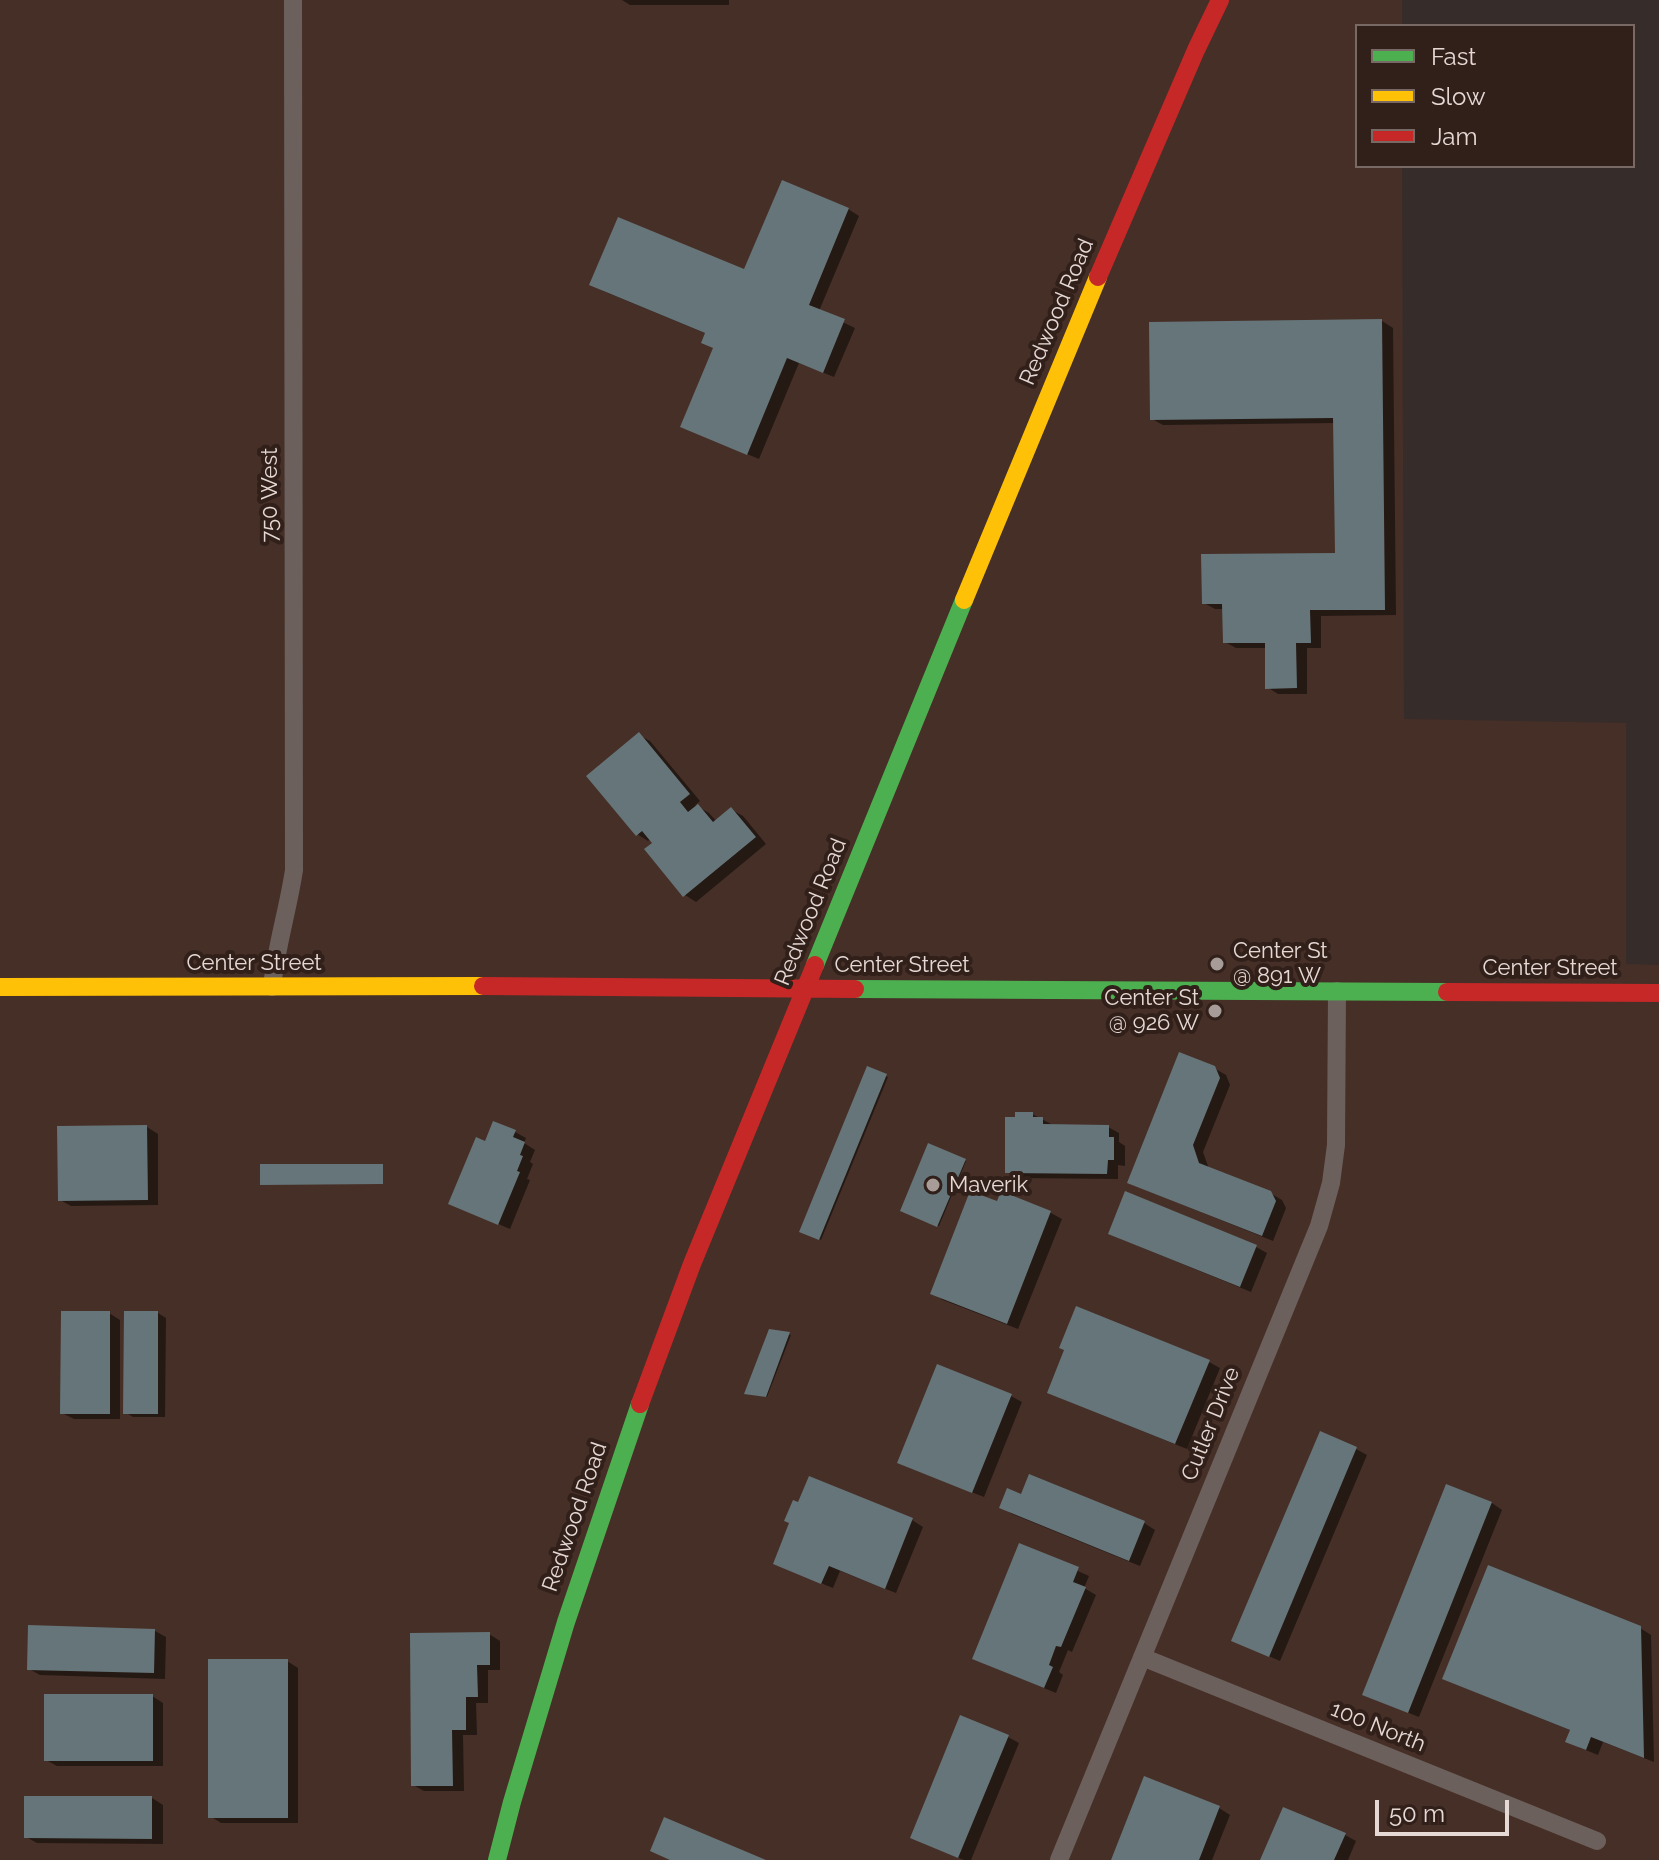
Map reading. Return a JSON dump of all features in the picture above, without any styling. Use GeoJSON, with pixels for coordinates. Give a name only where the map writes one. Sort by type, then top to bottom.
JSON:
{"type":"FeatureCollection","features":[{"type":"Feature","properties":{"kind":"main road","name":"Redwood Road"},"geometry":{"type":"LineString","coordinates":[[497,1860],[580,1573],[692,1264],[1067,349],[1220,0]]}},
{"type":"Feature","properties":{"kind":"main road","name":"Center Street"},"geometry":{"type":"LineString","coordinates":[[0,987],[587,986],[1659,993]]}},
{"type":"Feature","properties":{"kind":"street","name":"750 West"},"geometry":{"type":"LineString","coordinates":[[272,987],[294,870],[293,0]]}},
{"type":"Feature","properties":{"kind":"street","name":"Cutler Drive"},"geometry":{"type":"LineString","coordinates":[[1059,1860],[1312,1246],[1326,1204],[1336,1145],[1337,991]]}},
{"type":"Feature","properties":{"kind":"street","name":"100 North"},"geometry":{"type":"LineString","coordinates":[[1142,1657],[1597,1841]]}},
{"type":"Feature","properties":{"kind":"shaded area"},"geometry":{"type":"Polygon","coordinates":[[[0,0],[1402,0],[1402,24],[1355,24],[1355,168],[1402,168],[1404,719],[1626,723],[1626,964],[1659,965],[1659,1860],[0,1860],[0,0]]]}},
{"type":"Feature","properties":{"kind":"building"},"geometry":{"type":"Polygon","coordinates":[[[782,180],[849,208],[809,305],[845,319],[823,373],[787,358],[747,455],[680,427],[713,348],[701,343],[705,333],[589,285],[618,217],[744,269],[782,180]]]}},
{"type":"Feature","properties":{"kind":"building"},"geometry":{"type":"Polygon","coordinates":[[[1382,319],[1385,610],[1310,610],[1311,643],[1296,643],[1297,688],[1265,689],[1265,643],[1223,643],[1222,604],[1202,604],[1201,554],[1335,553],[1333,418],[1150,420],[1149,322],[1382,319]]]}},
{"type":"Feature","properties":{"kind":"building"},"geometry":{"type":"Polygon","coordinates":[[[639,732],[690,794],[680,802],[688,812],[698,804],[713,822],[731,807],[756,837],[683,897],[644,849],[652,843],[642,831],[636,836],[586,776],[639,732]]]}},
{"type":"Feature","properties":{"kind":"building"},"geometry":{"type":"Polygon","coordinates":[[[1179,1052],[1215,1066],[1220,1078],[1193,1145],[1199,1163],[1271,1191],[1276,1201],[1262,1236],[1127,1183],[1179,1052]]]}},
{"type":"Feature","properties":{"kind":"building"},"geometry":{"type":"Polygon","coordinates":[[[867,1066],[887,1074],[819,1240],[799,1232],[867,1066]]]}},
{"type":"Feature","properties":{"kind":"building"},"geometry":{"type":"Polygon","coordinates":[[[1015,1112],[1033,1112],[1033,1117],[1043,1117],[1043,1124],[1109,1125],[1109,1137],[1114,1137],[1114,1160],[1108,1160],[1107,1174],[1005,1173],[1005,1117],[1015,1117],[1015,1112]]]}},
{"type":"Feature","properties":{"kind":"building"},"geometry":{"type":"Polygon","coordinates":[[[493,1121],[516,1130],[513,1137],[525,1142],[517,1171],[520,1172],[498,1225],[448,1204],[476,1137],[485,1141],[493,1121]]]}},
{"type":"Feature","properties":{"kind":"building"},"geometry":{"type":"Polygon","coordinates":[[[147,1125],[148,1200],[58,1201],[57,1126],[147,1125]]]}},
{"type":"Feature","properties":{"kind":"building","name":"Maverik"},"geometry":{"type":"Polygon","coordinates":[[[928,1143],[966,1159],[937,1227],[900,1211],[928,1143]]]}},
{"type":"Feature","properties":{"kind":"building"},"geometry":{"type":"Polygon","coordinates":[[[260,1164],[383,1164],[383,1184],[260,1185],[260,1164]]]}},
{"type":"Feature","properties":{"kind":"building"},"geometry":{"type":"Polygon","coordinates":[[[970,1191],[997,1201],[1001,1191],[1051,1211],[1007,1324],[930,1294],[970,1191]]]}},
{"type":"Feature","properties":{"kind":"building"},"geometry":{"type":"Polygon","coordinates":[[[1125,1191],[1257,1245],[1240,1287],[1108,1234],[1125,1191]]]}},
{"type":"Feature","properties":{"kind":"building"},"geometry":{"type":"Polygon","coordinates":[[[1076,1306],[1210,1360],[1175,1444],[1047,1393],[1064,1350],[1059,1348],[1076,1306]]]}},
{"type":"Feature","properties":{"kind":"building"},"geometry":{"type":"Polygon","coordinates":[[[61,1311],[110,1311],[110,1414],[60,1414],[61,1311]]]}},
{"type":"Feature","properties":{"kind":"building"},"geometry":{"type":"Polygon","coordinates":[[[124,1311],[158,1311],[158,1414],[123,1414],[124,1311]]]}},
{"type":"Feature","properties":{"kind":"building"},"geometry":{"type":"Polygon","coordinates":[[[769,1329],[790,1332],[766,1397],[744,1394],[769,1329]]]}},
{"type":"Feature","properties":{"kind":"building"},"geometry":{"type":"Polygon","coordinates":[[[937,1364],[1012,1394],[972,1493],[897,1463],[937,1364]]]}},
{"type":"Feature","properties":{"kind":"building"},"geometry":{"type":"Polygon","coordinates":[[[1320,1431],[1357,1447],[1269,1657],[1231,1641],[1320,1431]]]}},
{"type":"Feature","properties":{"kind":"building"},"geometry":{"type":"Polygon","coordinates":[[[1029,1474],[1145,1521],[1129,1561],[999,1508],[1007,1488],[1021,1494],[1029,1474]]]}},
{"type":"Feature","properties":{"kind":"building"},"geometry":{"type":"Polygon","coordinates":[[[809,1476],[913,1518],[885,1589],[829,1566],[821,1584],[773,1564],[789,1523],[784,1521],[793,1500],[798,1502],[809,1476]]]}},
{"type":"Feature","properties":{"kind":"building"},"geometry":{"type":"Polygon","coordinates":[[[1446,1484],[1492,1502],[1408,1713],[1362,1695],[1446,1484]]]}},
{"type":"Feature","properties":{"kind":"building"},"geometry":{"type":"Polygon","coordinates":[[[1019,1543],[1079,1567],[1073,1582],[1086,1587],[1061,1647],[1056,1646],[1049,1665],[1053,1667],[1044,1688],[972,1659],[1019,1543]]]}},
{"type":"Feature","properties":{"kind":"building"},"geometry":{"type":"Polygon","coordinates":[[[1488,1565],[1641,1626],[1644,1758],[1591,1737],[1586,1750],[1565,1742],[1570,1730],[1442,1679],[1488,1565]]]}},
{"type":"Feature","properties":{"kind":"building"},"geometry":{"type":"Polygon","coordinates":[[[28,1625],[155,1629],[154,1673],[27,1670],[28,1625]]]}},
{"type":"Feature","properties":{"kind":"building"},"geometry":{"type":"Polygon","coordinates":[[[490,1632],[490,1665],[477,1665],[478,1697],[466,1697],[466,1730],[452,1730],[453,1786],[411,1786],[410,1633],[490,1632]]]}},
{"type":"Feature","properties":{"kind":"building"},"geometry":{"type":"Polygon","coordinates":[[[208,1659],[288,1659],[288,1818],[208,1818],[208,1659]]]}},
{"type":"Feature","properties":{"kind":"building"},"geometry":{"type":"Polygon","coordinates":[[[44,1694],[153,1694],[153,1761],[44,1761],[44,1694]]]}},
{"type":"Feature","properties":{"kind":"building"},"geometry":{"type":"Polygon","coordinates":[[[960,1715],[1009,1735],[958,1858],[910,1838],[960,1715]]]}},
{"type":"Feature","properties":{"kind":"building"},"geometry":{"type":"Polygon","coordinates":[[[1144,1776],[1220,1806],[1199,1860],[1111,1860],[1144,1776]]]}},
{"type":"Feature","properties":{"kind":"building"},"geometry":{"type":"Polygon","coordinates":[[[24,1796],[152,1796],[152,1839],[24,1838],[24,1796]]]}},
{"type":"Feature","properties":{"kind":"building"},"geometry":{"type":"Polygon","coordinates":[[[1283,1807],[1346,1833],[1334,1860],[1260,1860],[1283,1807]]]}},
{"type":"Feature","properties":{"kind":"building"},"geometry":{"type":"Polygon","coordinates":[[[664,1817],[766,1860],[670,1860],[650,1851],[664,1817]]]}},
{"type":"Feature","properties":{"kind":"traffic: fast"},"geometry":{"type":"LineString","coordinates":[[815,965],[964,600]]}},
{"type":"Feature","properties":{"kind":"traffic: fast"},"geometry":{"type":"LineString","coordinates":[[855,989],[1447,992]]}},
{"type":"Feature","properties":{"kind":"traffic: fast"},"geometry":{"type":"LineString","coordinates":[[497,1860],[566,1622],[640,1404]]}},
{"type":"Feature","properties":{"kind":"traffic: slow"},"geometry":{"type":"LineString","coordinates":[[964,600],[1098,277]]}},
{"type":"Feature","properties":{"kind":"traffic: slow"},"geometry":{"type":"LineString","coordinates":[[0,987],[483,986]]}},
{"type":"Feature","properties":{"kind":"traffic: jam"},"geometry":{"type":"LineString","coordinates":[[1098,277],[1220,0]]}},
{"type":"Feature","properties":{"kind":"traffic: jam"},"geometry":{"type":"LineString","coordinates":[[640,1404],[692,1264],[815,965]]}},
{"type":"Feature","properties":{"kind":"traffic: jam"},"geometry":{"type":"LineString","coordinates":[[483,986],[855,989]]}},
{"type":"Feature","properties":{"kind":"traffic: jam"},"geometry":{"type":"LineString","coordinates":[[1447,992],[1659,993]]}},
{"type":"Feature","properties":{"kind":"place","name":"Center St @ 891 W"},"geometry":{"type":"Point","coordinates":[1217,964]}},
{"type":"Feature","properties":{"kind":"place","name":"Center St @ 926 W"},"geometry":{"type":"Point","coordinates":[1215,1011]}},
{"type":"Feature","properties":{"kind":"place","name":"Maverik"},"geometry":{"type":"Point","coordinates":[933,1185]}}]}
